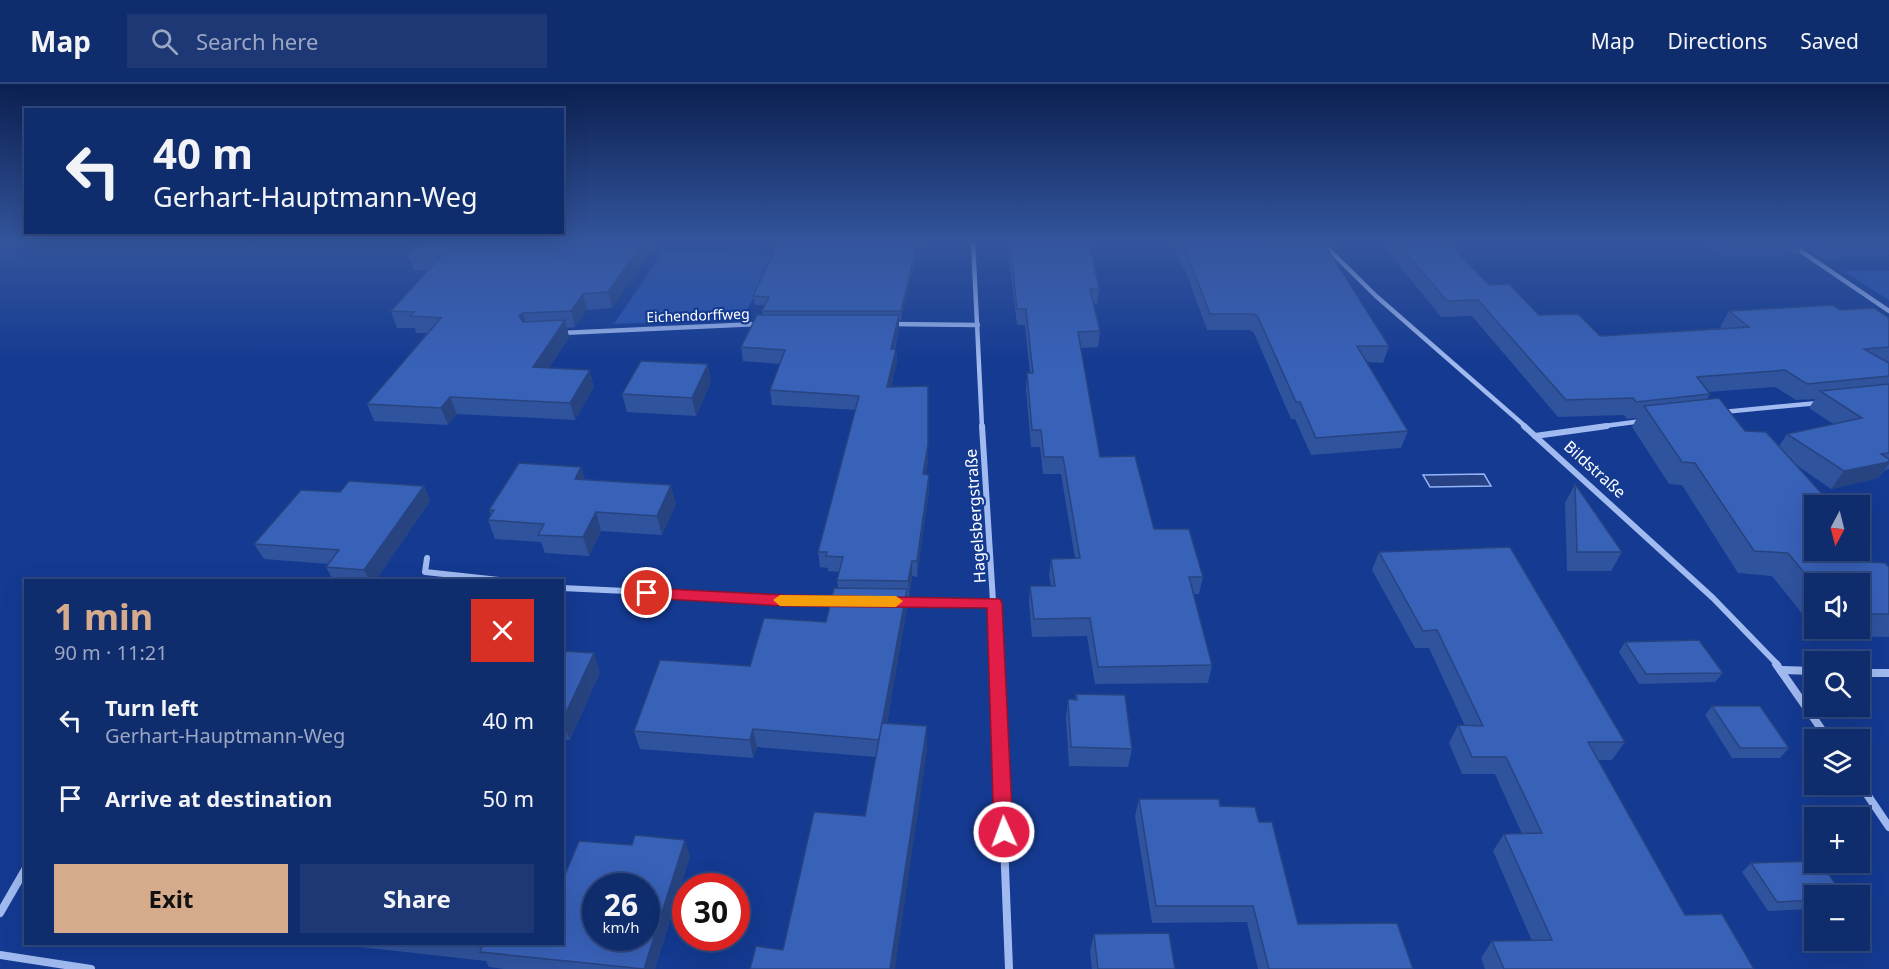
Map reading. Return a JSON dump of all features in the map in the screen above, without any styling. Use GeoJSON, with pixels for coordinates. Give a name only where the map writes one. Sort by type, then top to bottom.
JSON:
{"type":"FeatureCollection","features":[{"type":"Feature","properties":{"kind":"street","name":"Hagelsbergstraße"},"geometry":{"type":"LineString","coordinates":[[975,282],[984,459],[995,603],[1009,969]]}},
{"type":"Feature","properties":{"kind":"street","name":"Bildstraße"},"geometry":{"type":"LineString","coordinates":[[1362,282],[1713,598],[1782,670],[1822,729]]}},
{"type":"Feature","properties":{"kind":"street"},"geometry":{"type":"LineString","coordinates":[[1847,282],[1889,311]]}},
{"type":"Feature","properties":{"kind":"street","name":"Eichendorffweg"},"geometry":{"type":"LineString","coordinates":[[551,333],[767,324]]}},
{"type":"Feature","properties":{"kind":"street"},"geometry":{"type":"LineString","coordinates":[[884,324],[978,325]]}},
{"type":"Feature","properties":{"kind":"street"},"geometry":{"type":"LineString","coordinates":[[1715,413],[1831,401]]}},
{"type":"Feature","properties":{"kind":"street"},"geometry":{"type":"LineString","coordinates":[[1535,436],[1646,420]]}},
{"type":"Feature","properties":{"kind":"street"},"geometry":{"type":"LineString","coordinates":[[427,558],[425,572],[490,579]]}},
{"type":"Feature","properties":{"kind":"street"},"geometry":{"type":"LineString","coordinates":[[564,588],[844,601]]}},
{"type":"Feature","properties":{"kind":"street"},"geometry":{"type":"LineString","coordinates":[[891,602],[995,603]]}},
{"type":"Feature","properties":{"kind":"street"},"geometry":{"type":"LineString","coordinates":[[1782,670],[1804,671]]}},
{"type":"Feature","properties":{"kind":"street"},"geometry":{"type":"LineString","coordinates":[[1870,673],[1889,673]]}},
{"type":"Feature","properties":{"kind":"street"},"geometry":{"type":"LineString","coordinates":[[1867,795],[1889,827]]}},
{"type":"Feature","properties":{"kind":"street"},"geometry":{"type":"LineString","coordinates":[[0,913],[24,871]]}},
{"type":"Feature","properties":{"kind":"street"},"geometry":{"type":"LineString","coordinates":[[0,955],[91,969]]}},
{"type":"Feature","properties":{"kind":"shaded area"},"geometry":{"type":"Polygon","coordinates":[[[642,282],[760,282],[743,319],[614,324],[642,282]]]}},
{"type":"Feature","properties":{"kind":"shaded area"},"geometry":{"type":"Polygon","coordinates":[[[1861,282],[1889,282],[1889,300],[1861,282]]]}},
{"type":"Feature","properties":{"kind":"shaded area"},"geometry":{"type":"Polygon","coordinates":[[[1484,474],[1491,486],[1430,487],[1423,475],[1484,474]]]}},
{"type":"Feature","properties":{"kind":"building"},"geometry":{"type":"Polygon","coordinates":[[[417,282],[615,282],[608,292],[583,294],[571,311],[523,313],[519,316],[523,322],[565,320],[533,367],[590,370],[570,403],[450,397],[441,408],[367,404],[441,318],[410,316],[414,312],[391,311],[417,282]]]}},
{"type":"Feature","properties":{"kind":"building"},"geometry":{"type":"Polygon","coordinates":[[[759,282],[908,282],[901,311],[762,311],[769,297],[753,296],[759,282]]]}},
{"type":"Feature","properties":{"kind":"building"},"geometry":{"type":"Polygon","coordinates":[[[1014,282],[1098,282],[1099,289],[1090,289],[1100,331],[1078,332],[1100,457],[1135,456],[1154,529],[1189,529],[1203,577],[1189,577],[1212,665],[1098,667],[1090,618],[1034,619],[1030,586],[1055,586],[1051,559],[1080,558],[1063,457],[1044,457],[1041,430],[1032,430],[1027,373],[1033,373],[1026,309],[1017,309],[1014,282]]]}},
{"type":"Feature","properties":{"kind":"building"},"geometry":{"type":"Polygon","coordinates":[[[1198,282],[1349,282],[1389,346],[1357,346],[1408,431],[1316,438],[1300,402],[1296,402],[1258,317],[1254,314],[1210,314],[1198,282]]]}},
{"type":"Feature","properties":{"kind":"building"},"geometry":{"type":"Polygon","coordinates":[[[1431,282],[1509,284],[1539,315],[1578,314],[1600,336],[1749,327],[1729,311],[1833,305],[1840,310],[1874,308],[1889,318],[1889,347],[1864,349],[1889,363],[1889,376],[1807,384],[1785,370],[1697,377],[1710,394],[1636,402],[1633,398],[1566,400],[1478,300],[1447,301],[1431,282]]]}},
{"type":"Feature","properties":{"kind":"building"},"geometry":{"type":"Polygon","coordinates":[[[757,315],[899,315],[891,349],[896,349],[887,387],[928,386],[928,445],[923,474],[929,475],[917,561],[912,561],[908,581],[837,580],[843,557],[826,556],[827,552],[818,552],[859,396],[770,390],[785,350],[741,347],[757,315]]]}},
{"type":"Feature","properties":{"kind":"building"},"geometry":{"type":"Polygon","coordinates":[[[641,361],[708,364],[692,398],[622,394],[641,361]]]}},
{"type":"Feature","properties":{"kind":"building"},"geometry":{"type":"Polygon","coordinates":[[[1889,384],[1889,453],[1881,454],[1889,459],[1889,462],[1844,471],[1787,434],[1862,418],[1820,391],[1889,384]]]}},
{"type":"Feature","properties":{"kind":"building"},"geometry":{"type":"Polygon","coordinates":[[[1719,398],[1745,431],[1766,432],[1823,495],[1804,495],[1804,561],[1885,563],[1889,567],[1889,614],[1870,614],[1870,573],[1804,573],[1788,553],[1754,551],[1695,463],[1682,462],[1644,406],[1719,398]]]}},
{"type":"Feature","properties":{"kind":"building"},"geometry":{"type":"Polygon","coordinates":[[[519,463],[581,467],[575,479],[671,485],[657,516],[596,512],[583,537],[538,535],[544,524],[488,520],[494,510],[489,510],[519,463]]]}},
{"type":"Feature","properties":{"kind":"building"},"geometry":{"type":"Polygon","coordinates":[[[349,481],[424,486],[364,570],[326,567],[339,550],[254,544],[301,490],[340,492],[349,481]]]}},
{"type":"Feature","properties":{"kind":"building"},"geometry":{"type":"Polygon","coordinates":[[[1575,484],[1622,552],[1577,552],[1575,484]]]}},
{"type":"Feature","properties":{"kind":"building"},"geometry":{"type":"Polygon","coordinates":[[[1510,547],[1625,742],[1588,742],[1685,915],[1722,914],[1754,969],[1504,969],[1492,941],[1552,940],[1504,834],[1542,833],[1506,757],[1472,757],[1458,725],[1483,726],[1437,630],[1423,631],[1379,552],[1510,547]]]}},
{"type":"Feature","properties":{"kind":"building"},"geometry":{"type":"Polygon","coordinates":[[[834,588],[907,589],[879,740],[753,729],[750,740],[634,731],[660,660],[750,666],[764,618],[826,622],[834,588]]]}},
{"type":"Feature","properties":{"kind":"building"},"geometry":{"type":"Polygon","coordinates":[[[1699,640],[1723,673],[1646,674],[1625,642],[1699,640]]]}},
{"type":"Feature","properties":{"kind":"building"},"geometry":{"type":"Polygon","coordinates":[[[564,651],[594,653],[564,717],[564,651]]]}},
{"type":"Feature","properties":{"kind":"building"},"geometry":{"type":"Polygon","coordinates":[[[1076,694],[1125,695],[1132,749],[1071,747],[1068,699],[1077,700],[1076,694]]]}},
{"type":"Feature","properties":{"kind":"building"},"geometry":{"type":"Polygon","coordinates":[[[1712,706],[1760,706],[1789,748],[1740,748],[1712,706]]]}},
{"type":"Feature","properties":{"kind":"building"},"geometry":{"type":"Polygon","coordinates":[[[882,723],[927,726],[890,969],[750,969],[756,946],[783,950],[814,812],[865,816],[882,723]]]}},
{"type":"Feature","properties":{"kind":"building"},"geometry":{"type":"Polygon","coordinates":[[[1139,799],[1219,799],[1220,806],[1255,807],[1259,822],[1272,822],[1298,924],[1397,923],[1413,969],[1269,969],[1253,906],[1156,906],[1139,799]]]}},
{"type":"Feature","properties":{"kind":"building"},"geometry":{"type":"Polygon","coordinates":[[[635,835],[685,840],[675,873],[672,873],[672,881],[660,919],[660,873],[582,873],[582,951],[650,951],[644,969],[480,952],[482,947],[463,945],[564,945],[564,877],[579,841],[632,845],[635,835]]]}},
{"type":"Feature","properties":{"kind":"building"},"geometry":{"type":"Polygon","coordinates":[[[1804,861],[1804,873],[1828,873],[1836,885],[1804,885],[1804,901],[1777,902],[1751,863],[1804,861]]]}},
{"type":"Feature","properties":{"kind":"building"},"geometry":{"type":"Polygon","coordinates":[[[1169,933],[1175,969],[1098,969],[1094,934],[1169,933]]]}},
{"type":"Feature","properties":{"kind":"slow traffic"},"geometry":{"type":"LineString","coordinates":[[780,600],[896,601]]}},
{"type":"Feature","properties":{"kind":"route"},"geometry":{"type":"LineString","coordinates":[[647,593],[784,600],[995,603],[1004,832]]}}]}
